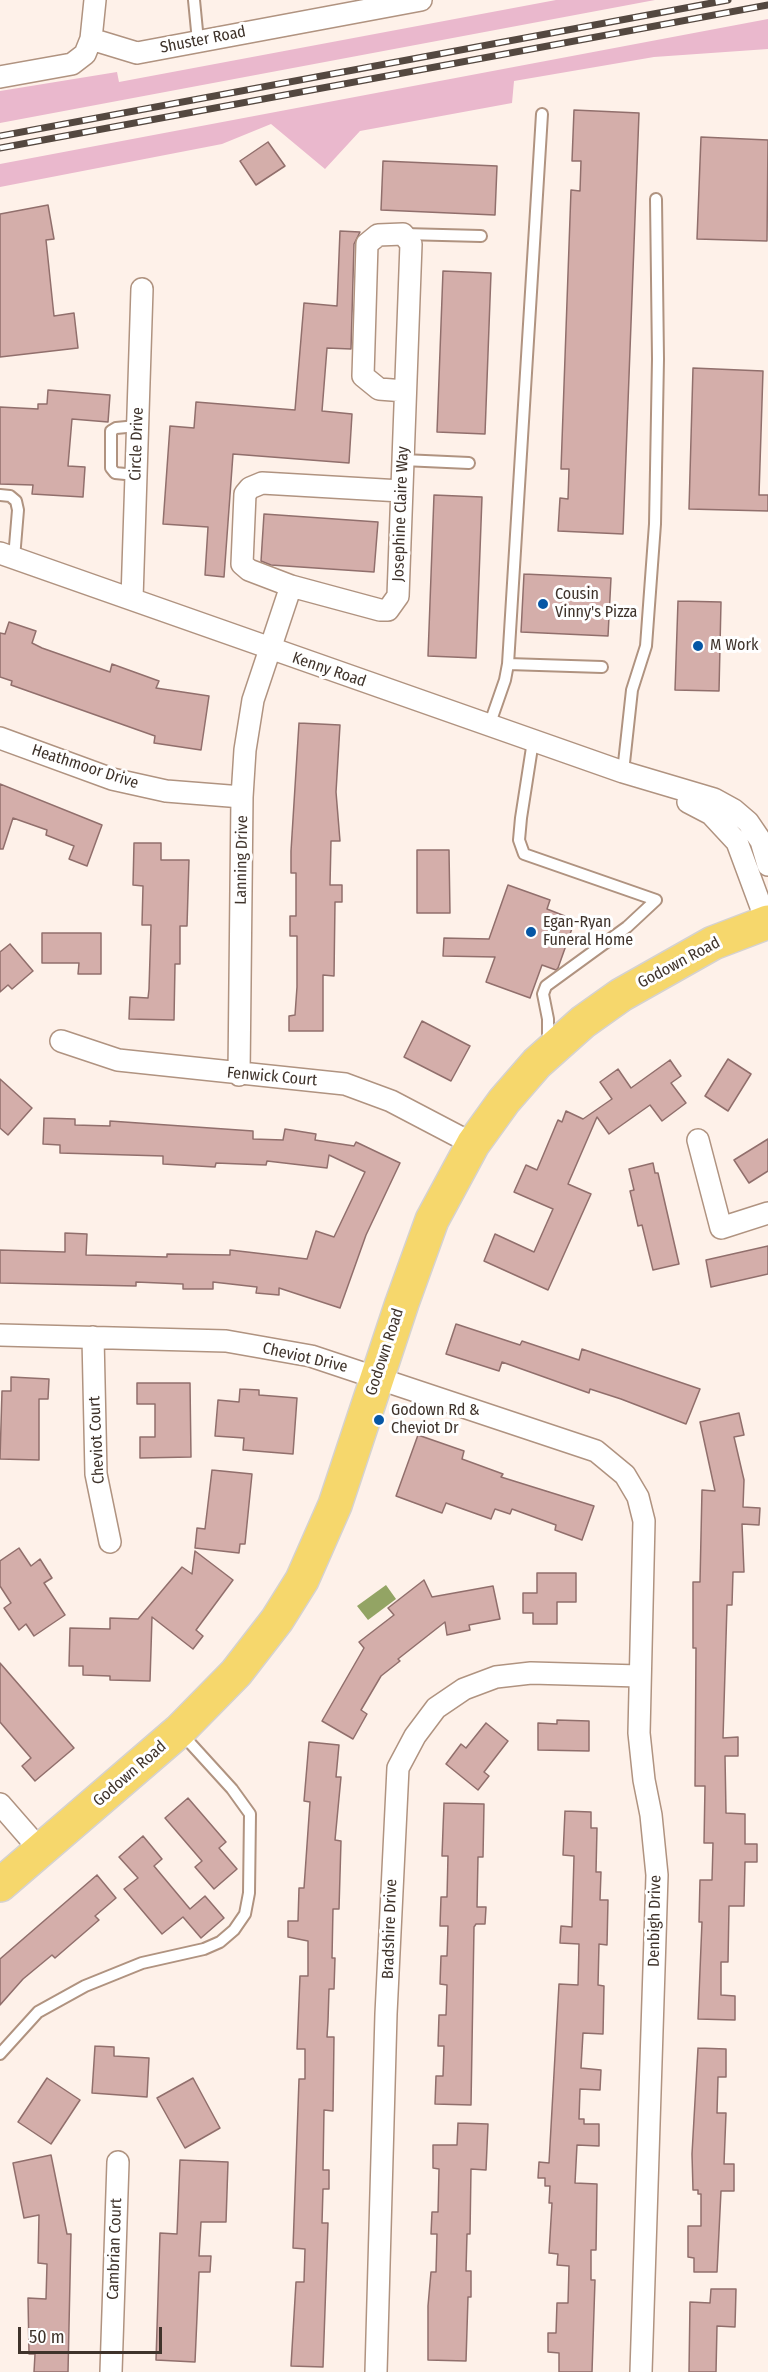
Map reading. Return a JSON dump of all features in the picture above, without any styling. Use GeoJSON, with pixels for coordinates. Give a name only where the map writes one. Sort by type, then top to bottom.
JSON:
{"type":"FeatureCollection","features":[{"type":"Feature","properties":{"kind":"main road","name":"Godown Road"},"geometry":{"type":"LineString","coordinates":[[0,1885],[179,1731],[255,1650],[302,1580],[334,1505],[432,1221],[473,1144],[504,1101],[548,1053],[583,1022],[662,969],[713,943],[768,922]]}},
{"type":"Feature","properties":{"kind":"street"},"geometry":{"type":"LineString","coordinates":[[0,77],[72,64],[85,54],[91,39],[94,0]]}},
{"type":"Feature","properties":{"kind":"street","name":"Shuster Road"},"geometry":{"type":"LineString","coordinates":[[91,39],[137,53],[421,0]]}},
{"type":"Feature","properties":{"kind":"street"},"geometry":{"type":"LineString","coordinates":[[403,234],[378,235],[367,244],[361,368],[363,376],[380,389],[405,391]]}},
{"type":"Feature","properties":{"kind":"street","name":"Josephine Claire Way"},"geometry":{"type":"LineString","coordinates":[[291,586],[380,610],[388,610],[398,596],[411,244],[403,234]]}},
{"type":"Feature","properties":{"kind":"street","name":"Circle Drive"},"geometry":{"type":"LineString","coordinates":[[132,599],[142,289]]}},
{"type":"Feature","properties":{"kind":"street"},"geometry":{"type":"LineString","coordinates":[[271,650],[291,586],[249,570],[242,564],[245,494],[250,488],[262,483],[401,491]]}},
{"type":"Feature","properties":{"kind":"street","name":"Kenny Road"},"geometry":{"type":"LineString","coordinates":[[7,556],[659,785],[714,799],[734,810],[748,822],[764,844],[768,864]]}},
{"type":"Feature","properties":{"kind":"street","name":"Lanning Drive"},"geometry":{"type":"LineString","coordinates":[[239,1075],[242,797],[245,750],[253,700],[271,650]]}},
{"type":"Feature","properties":{"kind":"street","name":"Heathmoor Drive"},"geometry":{"type":"LineString","coordinates":[[0,738],[112,779],[166,791],[242,797]]}},
{"type":"Feature","properties":{"kind":"street","name":"Kenny Road"},"geometry":{"type":"LineString","coordinates":[[659,785],[711,814],[726,827],[747,862],[768,922]]}},
{"type":"Feature","properties":{"kind":"street","name":"Fenwick Court"},"geometry":{"type":"LineString","coordinates":[[61,1041],[118,1060],[239,1075],[345,1084],[391,1101],[473,1144]]}},
{"type":"Feature","properties":{"kind":"street"},"geometry":{"type":"LineString","coordinates":[[698,1140],[721,1227],[768,1213]]}},
{"type":"Feature","properties":{"kind":"street","name":"Cheviot Drive"},"geometry":{"type":"LineString","coordinates":[[0,1335],[226,1341],[311,1356],[596,1451],[625,1475]]}},
{"type":"Feature","properties":{"kind":"street","name":"Cheviot Court"},"geometry":{"type":"LineString","coordinates":[[93,1338],[96,1474],[110,1542]]}},
{"type":"Feature","properties":{"kind":"street","name":"Denbigh Drive"},"geometry":{"type":"LineString","coordinates":[[625,1475],[638,1497],[645,1521],[639,1733],[657,1875],[641,2372]]}},
{"type":"Feature","properties":{"kind":"street","name":"Bradshire Drive"},"geometry":{"type":"LineString","coordinates":[[375,2372],[386,2026],[398,1768],[415,1736],[436,1708],[475,1685],[496,1677],[531,1673],[639,1676]]}},
{"type":"Feature","properties":{"kind":"street"},"geometry":{"type":"LineString","coordinates":[[0,1804],[41,1851]]}},
{"type":"Feature","properties":{"kind":"street","name":"Cambrian Court"},"geometry":{"type":"LineString","coordinates":[[111,2372],[118,2163]]}},
{"type":"Feature","properties":{"kind":"lane"},"geometry":{"type":"LineString","coordinates":[[194,0],[198,41]]}},
{"type":"Feature","properties":{"kind":"lane"},"geometry":{"type":"LineString","coordinates":[[489,726],[506,681],[508,664],[542,114]]}},
{"type":"Feature","properties":{"kind":"lane"},"geometry":{"type":"LineString","coordinates":[[623,772],[632,690],[646,646],[655,524],[658,359],[656,199]]}},
{"type":"Feature","properties":{"kind":"lane"},"geometry":{"type":"LineString","coordinates":[[403,234],[481,236]]}},
{"type":"Feature","properties":{"kind":"lane"},"geometry":{"type":"LineString","coordinates":[[403,460],[469,463]]}},
{"type":"Feature","properties":{"kind":"lane"},"geometry":{"type":"LineString","coordinates":[[0,495],[9,496],[16,501],[18,510],[7,556]]}},
{"type":"Feature","properties":{"kind":"lane"},"geometry":{"type":"LineString","coordinates":[[508,664],[602,667]]}},
{"type":"Feature","properties":{"kind":"lane"},"geometry":{"type":"LineString","coordinates":[[533,741],[519,840],[524,854],[656,900],[627,927],[546,986],[543,994],[548,1019],[548,1053]]}},
{"type":"Feature","properties":{"kind":"lane"},"geometry":{"type":"LineString","coordinates":[[0,2054],[38,2012],[85,1986],[142,1963],[204,1949],[220,1942],[234,1930],[245,1914],[249,1893],[250,1814],[232,1789],[179,1731]]}},
{"type":"Feature","properties":{"kind":"shaded area"},"geometry":{"type":"Polygon","coordinates":[[[556,0],[655,0],[0,123],[0,91],[117,72],[119,82],[556,0]]]}},
{"type":"Feature","properties":{"kind":"shaded area"},"geometry":{"type":"Polygon","coordinates":[[[768,19],[768,49],[654,57],[514,81],[512,103],[360,131],[325,169],[271,124],[222,144],[0,187],[0,164],[768,19]]]}},
{"type":"Feature","properties":{"kind":"shaded area"},"geometry":{"type":"Polygon","coordinates":[[[386,1585],[396,1599],[368,1620],[357,1606],[386,1585]]]}},
{"type":"Feature","properties":{"kind":"building"},"geometry":{"type":"Polygon","coordinates":[[[574,110],[639,113],[623,534],[558,531],[560,498],[568,499],[569,469],[561,469],[571,190],[580,191],[581,161],[572,161],[574,110]]]}},
{"type":"Feature","properties":{"kind":"building"},"geometry":{"type":"Polygon","coordinates":[[[701,137],[768,140],[767,241],[697,239],[701,137]]]}},
{"type":"Feature","properties":{"kind":"building"},"geometry":{"type":"Polygon","coordinates":[[[268,142],[285,166],[256,185],[240,161],[268,142]]]}},
{"type":"Feature","properties":{"kind":"building"},"geometry":{"type":"Polygon","coordinates":[[[383,161],[497,166],[495,215],[381,210],[383,161]]]}},
{"type":"Feature","properties":{"kind":"building"},"geometry":{"type":"Polygon","coordinates":[[[48,205],[54,239],[46,240],[54,316],[74,313],[78,348],[0,357],[0,214],[48,205]]]}},
{"type":"Feature","properties":{"kind":"building"},"geometry":{"type":"Polygon","coordinates":[[[340,231],[360,232],[354,244],[351,349],[327,348],[322,411],[352,414],[349,463],[233,454],[224,577],[205,575],[208,527],[163,524],[170,426],[194,428],[196,402],[295,410],[304,303],[337,306],[340,231]]]}},
{"type":"Feature","properties":{"kind":"building"},"geometry":{"type":"Polygon","coordinates":[[[443,271],[491,273],[485,434],[437,432],[443,271]]]}},
{"type":"Feature","properties":{"kind":"building"},"geometry":{"type":"Polygon","coordinates":[[[693,368],[763,371],[759,495],[768,495],[768,511],[689,509],[693,368]]]}},
{"type":"Feature","properties":{"kind":"building"},"geometry":{"type":"Polygon","coordinates":[[[48,390],[110,395],[108,422],[72,419],[68,466],[85,467],[83,497],[32,494],[33,485],[0,484],[0,407],[38,409],[38,404],[47,404],[48,390]]]}},
{"type":"Feature","properties":{"kind":"building"},"geometry":{"type":"Polygon","coordinates":[[[434,495],[482,497],[476,658],[428,656],[434,495]]]}},
{"type":"Feature","properties":{"kind":"building"},"geometry":{"type":"Polygon","coordinates":[[[264,514],[378,522],[374,572],[271,565],[261,561],[264,514]]]}},
{"type":"Feature","properties":{"kind":"building"},"geometry":{"type":"Polygon","coordinates":[[[524,574],[611,578],[608,636],[521,632],[524,574]]]}},
{"type":"Feature","properties":{"kind":"building","name":"M Work"},"geometry":{"type":"Polygon","coordinates":[[[678,601],[721,602],[719,691],[675,690],[678,601]]]}},
{"type":"Feature","properties":{"kind":"building"},"geometry":{"type":"Polygon","coordinates":[[[9,622],[36,631],[32,643],[42,648],[110,672],[112,664],[159,681],[156,688],[209,696],[201,750],[154,743],[155,736],[11,685],[12,681],[0,677],[0,633],[5,634],[9,622]]]}},
{"type":"Feature","properties":{"kind":"building"},"geometry":{"type":"Polygon","coordinates":[[[299,723],[340,725],[336,792],[340,841],[331,841],[330,885],[342,885],[342,902],[335,902],[334,976],[323,975],[323,1031],[289,1031],[289,1016],[295,1015],[297,987],[297,936],[290,936],[290,916],[296,916],[296,873],[291,873],[291,851],[299,723]]]}},
{"type":"Feature","properties":{"kind":"building"},"geometry":{"type":"Polygon","coordinates":[[[0,784],[102,825],[87,866],[69,859],[74,846],[46,835],[47,830],[13,818],[3,849],[0,849],[0,784]]]}},
{"type":"Feature","properties":{"kind":"building"},"geometry":{"type":"Polygon","coordinates":[[[134,843],[161,843],[161,860],[189,860],[187,926],[180,926],[180,964],[175,964],[174,1020],[129,1019],[130,997],[148,998],[151,925],[142,925],[143,886],[133,885],[134,843]]]}},
{"type":"Feature","properties":{"kind":"building"},"geometry":{"type":"Polygon","coordinates":[[[417,850],[449,850],[450,913],[417,913],[417,850]]]}},
{"type":"Feature","properties":{"kind":"building","name":"Egan-Ryan Funeral Home"},"geometry":{"type":"Polygon","coordinates":[[[508,885],[550,900],[547,909],[575,920],[558,968],[556,970],[542,965],[530,998],[486,982],[495,957],[443,956],[444,938],[489,939],[508,885]]]}},
{"type":"Feature","properties":{"kind":"building"},"geometry":{"type":"Polygon","coordinates":[[[42,933],[101,933],[101,974],[78,974],[79,963],[42,963],[42,933]]]}},
{"type":"Feature","properties":{"kind":"building"},"geometry":{"type":"Polygon","coordinates":[[[10,944],[33,971],[12,989],[8,985],[0,992],[0,952],[10,944]]]}},
{"type":"Feature","properties":{"kind":"building"},"geometry":{"type":"Polygon","coordinates":[[[422,1021],[470,1046],[451,1081],[404,1057],[422,1021]]]}},
{"type":"Feature","properties":{"kind":"building"},"geometry":{"type":"Polygon","coordinates":[[[728,1059],[751,1074],[728,1111],[705,1096],[728,1059]]]}},
{"type":"Feature","properties":{"kind":"building"},"geometry":{"type":"Polygon","coordinates":[[[670,1060],[681,1076],[671,1083],[686,1103],[662,1121],[650,1105],[609,1134],[597,1117],[568,1184],[591,1194],[548,1290],[484,1261],[495,1234],[534,1252],[553,1209],[514,1192],[526,1165],[537,1170],[558,1120],[562,1122],[566,1111],[583,1119],[612,1099],[600,1082],[618,1069],[631,1088],[670,1060]]]}},
{"type":"Feature","properties":{"kind":"building"},"geometry":{"type":"Polygon","coordinates":[[[0,1079],[32,1108],[8,1135],[0,1128],[0,1079]]]}},
{"type":"Feature","properties":{"kind":"building"},"geometry":{"type":"Polygon","coordinates":[[[44,1118],[75,1119],[75,1125],[110,1126],[110,1121],[253,1131],[253,1139],[283,1140],[285,1129],[316,1134],[315,1140],[354,1146],[356,1142],[400,1163],[366,1235],[340,1308],[279,1288],[279,1295],[256,1293],[257,1287],[213,1282],[213,1289],[183,1289],[183,1284],[136,1282],[136,1286],[0,1283],[0,1250],[65,1252],[65,1233],[87,1234],[86,1255],[167,1257],[167,1254],[230,1255],[230,1250],[307,1259],[316,1231],[334,1237],[365,1172],[329,1155],[327,1168],[267,1161],[266,1165],[216,1163],[215,1167],[163,1164],[163,1156],[60,1153],[60,1145],[43,1144],[44,1118]]]}},
{"type":"Feature","properties":{"kind":"building"},"geometry":{"type":"Polygon","coordinates":[[[768,1139],[768,1171],[749,1183],[734,1160],[768,1139]]]}},
{"type":"Feature","properties":{"kind":"building"},"geometry":{"type":"Polygon","coordinates":[[[653,1163],[655,1173],[658,1173],[679,1264],[653,1270],[642,1225],[638,1226],[630,1191],[634,1190],[629,1169],[653,1163]]]}},
{"type":"Feature","properties":{"kind":"building"},"geometry":{"type":"Polygon","coordinates":[[[768,1246],[768,1274],[711,1287],[706,1260],[768,1246]]]}},
{"type":"Feature","properties":{"kind":"building"},"geometry":{"type":"Polygon","coordinates":[[[456,1324],[520,1345],[522,1341],[579,1360],[582,1349],[700,1389],[686,1424],[621,1399],[590,1389],[589,1393],[502,1362],[499,1371],[446,1354],[456,1324]]]}},
{"type":"Feature","properties":{"kind":"building"},"geometry":{"type":"Polygon","coordinates":[[[11,1377],[49,1379],[48,1399],[39,1399],[39,1460],[0,1459],[2,1391],[11,1391],[11,1377]]]}},
{"type":"Feature","properties":{"kind":"building"},"geometry":{"type":"Polygon","coordinates":[[[137,1383],[190,1383],[191,1457],[140,1458],[140,1437],[155,1437],[155,1404],[137,1404],[137,1383]]]}},
{"type":"Feature","properties":{"kind":"building"},"geometry":{"type":"Polygon","coordinates":[[[240,1389],[259,1390],[259,1395],[297,1398],[293,1454],[243,1450],[244,1438],[215,1436],[218,1400],[239,1402],[240,1389]]]}},
{"type":"Feature","properties":{"kind":"building"},"geometry":{"type":"Polygon","coordinates":[[[739,1413],[744,1435],[734,1437],[744,1480],[743,1507],[760,1508],[759,1525],[742,1524],[744,1572],[733,1572],[732,1605],[727,1605],[723,1738],[738,1737],[738,1756],[725,1756],[726,1813],[745,1814],[745,1844],[757,1844],[757,1862],[745,1862],[744,1906],[729,1906],[728,1962],[721,1962],[721,1995],[735,1996],[735,2020],[698,2019],[702,1922],[699,1922],[700,1880],[712,1880],[713,1843],[704,1843],[705,1786],[695,1786],[696,1648],[693,1648],[693,1582],[700,1582],[702,1490],[715,1491],[700,1422],[739,1413]]]}},
{"type":"Feature","properties":{"kind":"building"},"geometry":{"type":"Polygon","coordinates":[[[418,1435],[464,1451],[462,1459],[503,1474],[501,1477],[594,1506],[582,1540],[555,1530],[556,1525],[512,1509],[510,1514],[495,1509],[491,1519],[446,1503],[442,1513],[396,1496],[418,1435]]]}},
{"type":"Feature","properties":{"kind":"building"},"geometry":{"type":"Polygon","coordinates":[[[212,1470],[252,1474],[245,1544],[240,1544],[239,1553],[195,1548],[197,1528],[205,1529],[212,1470]]]}},
{"type":"Feature","properties":{"kind":"building"},"geometry":{"type":"Polygon","coordinates":[[[19,1548],[31,1566],[40,1559],[52,1578],[44,1583],[65,1615],[34,1636],[26,1624],[19,1630],[4,1608],[11,1603],[0,1586],[0,1561],[19,1548]]]}},
{"type":"Feature","properties":{"kind":"building"},"geometry":{"type":"Polygon","coordinates":[[[195,1551],[233,1580],[196,1630],[203,1636],[193,1649],[152,1617],[150,1681],[110,1680],[110,1676],[83,1675],[83,1666],[69,1666],[70,1628],[110,1629],[110,1618],[138,1619],[182,1567],[192,1574],[195,1551]]]}},
{"type":"Feature","properties":{"kind":"building"},"geometry":{"type":"Polygon","coordinates":[[[537,1573],[576,1573],[576,1602],[557,1602],[557,1624],[533,1624],[533,1613],[523,1613],[523,1593],[537,1593],[537,1573]]]}},
{"type":"Feature","properties":{"kind":"building"},"geometry":{"type":"Polygon","coordinates":[[[424,1580],[432,1597],[493,1586],[500,1619],[469,1625],[470,1630],[447,1635],[445,1622],[398,1659],[400,1661],[381,1676],[361,1710],[367,1714],[353,1739],[322,1721],[364,1648],[359,1642],[394,1615],[388,1608],[424,1580]]]}},
{"type":"Feature","properties":{"kind":"building"},"geometry":{"type":"Polygon","coordinates":[[[0,1663],[74,1748],[35,1781],[22,1766],[31,1758],[0,1722],[0,1663]]]}},
{"type":"Feature","properties":{"kind":"building"},"geometry":{"type":"Polygon","coordinates":[[[557,1720],[589,1721],[589,1751],[538,1750],[538,1723],[557,1724],[557,1720]]]}},
{"type":"Feature","properties":{"kind":"building"},"geometry":{"type":"Polygon","coordinates":[[[486,1723],[508,1741],[484,1772],[489,1776],[478,1790],[446,1764],[461,1744],[466,1748],[486,1723]]]}},
{"type":"Feature","properties":{"kind":"building"},"geometry":{"type":"Polygon","coordinates":[[[309,1742],[339,1745],[336,1777],[341,1777],[335,1840],[341,1841],[339,1909],[333,1909],[334,1989],[329,1989],[327,2037],[334,2037],[333,2111],[324,2110],[323,2170],[329,2170],[329,2189],[323,2189],[322,2223],[328,2223],[323,2367],[291,2366],[296,2282],[304,2282],[305,2249],[293,2248],[299,2079],[305,2079],[305,2049],[297,2049],[300,1976],[308,1976],[308,1941],[288,1937],[288,1921],[298,1921],[299,1888],[304,1888],[310,1802],[304,1801],[309,1742]]]}},
{"type":"Feature","properties":{"kind":"building"},"geometry":{"type":"Polygon","coordinates":[[[188,1798],[226,1842],[219,1848],[237,1869],[214,1889],[195,1867],[202,1861],[165,1818],[188,1798]]]}},
{"type":"Feature","properties":{"kind":"building"},"geometry":{"type":"Polygon","coordinates":[[[444,1803],[484,1804],[483,1857],[478,1857],[477,1907],[486,1907],[485,1924],[476,1924],[474,1927],[471,2105],[435,2104],[436,2076],[443,2076],[444,2046],[438,2046],[439,2015],[446,2015],[447,1985],[440,1984],[441,1956],[447,1956],[448,1926],[440,1926],[441,1897],[447,1897],[448,1856],[442,1856],[444,1803]]]}},
{"type":"Feature","properties":{"kind":"building"},"geometry":{"type":"Polygon","coordinates":[[[565,1811],[591,1812],[591,1828],[597,1828],[596,1872],[601,1872],[600,1900],[608,1900],[607,1945],[599,1944],[598,1985],[604,1986],[603,2034],[583,2033],[581,2068],[601,2070],[600,2090],[580,2089],[579,2119],[584,2119],[584,2124],[599,2124],[599,2146],[577,2145],[575,2183],[597,2184],[596,2250],[591,2250],[591,2280],[595,2280],[592,2372],[559,2372],[559,2353],[548,2352],[548,2333],[556,2333],[557,2303],[568,2303],[569,2266],[557,2265],[558,2254],[549,2253],[552,2203],[549,2203],[550,2186],[545,2186],[545,2178],[538,2178],[539,2162],[549,2163],[559,1984],[578,1985],[579,1944],[560,1943],[561,1926],[572,1927],[574,1856],[563,1855],[565,1811]]]}},
{"type":"Feature","properties":{"kind":"building"},"geometry":{"type":"Polygon","coordinates":[[[143,1836],[162,1859],[154,1866],[190,1909],[205,1896],[224,1918],[201,1938],[183,1917],[162,1934],[124,1889],[138,1878],[119,1857],[143,1836]]]}},
{"type":"Feature","properties":{"kind":"building"},"geometry":{"type":"Polygon","coordinates":[[[97,1875],[116,1898],[95,1916],[99,1920],[55,1958],[52,1955],[23,1979],[0,2005],[0,1959],[97,1875]]]}},
{"type":"Feature","properties":{"kind":"building"},"geometry":{"type":"Polygon","coordinates":[[[95,2046],[114,2047],[114,2056],[149,2058],[147,2097],[92,2093],[95,2046]]]}},
{"type":"Feature","properties":{"kind":"building"},"geometry":{"type":"Polygon","coordinates":[[[698,2048],[726,2049],[726,2077],[718,2077],[717,2113],[726,2113],[724,2164],[734,2164],[734,2191],[721,2191],[717,2272],[694,2272],[694,2258],[688,2257],[688,2226],[701,2226],[701,2194],[698,2194],[698,2190],[693,2190],[692,2154],[698,2048]]]}},
{"type":"Feature","properties":{"kind":"building"},"geometry":{"type":"Polygon","coordinates":[[[47,2078],[80,2100],[51,2144],[18,2122],[47,2078]]]}},
{"type":"Feature","properties":{"kind":"building"},"geometry":{"type":"Polygon","coordinates":[[[193,2078],[220,2128],[185,2148],[157,2098],[193,2078]]]}},
{"type":"Feature","properties":{"kind":"building"},"geometry":{"type":"Polygon","coordinates":[[[458,2123],[488,2124],[486,2170],[471,2169],[470,2234],[467,2234],[466,2271],[471,2271],[471,2297],[468,2297],[466,2361],[428,2360],[428,2306],[431,2272],[436,2272],[437,2234],[431,2234],[432,2212],[438,2212],[439,2169],[433,2168],[433,2145],[457,2145],[458,2123]]]}},
{"type":"Feature","properties":{"kind":"building"},"geometry":{"type":"Polygon","coordinates":[[[51,2155],[67,2234],[71,2234],[68,2372],[34,2372],[35,2354],[29,2354],[28,2298],[46,2299],[47,2264],[38,2263],[39,2215],[24,2218],[13,2163],[51,2155]]]}},
{"type":"Feature","properties":{"kind":"building"},"geometry":{"type":"Polygon","coordinates":[[[180,2160],[228,2162],[226,2222],[201,2222],[199,2256],[211,2256],[210,2272],[199,2272],[195,2362],[156,2360],[160,2233],[177,2234],[180,2160]]]}},
{"type":"Feature","properties":{"kind":"building"},"geometry":{"type":"Polygon","coordinates":[[[711,2289],[736,2289],[735,2327],[717,2326],[716,2372],[689,2372],[690,2302],[710,2303],[711,2289]]]}},
{"type":"Feature","properties":{"kind":"railway"},"geometry":{"type":"LineString","coordinates":[[0,136],[728,0]]}},
{"type":"Feature","properties":{"kind":"railway"},"geometry":{"type":"LineString","coordinates":[[0,148],[768,5]]}},
{"type":"Feature","properties":{"kind":"place","name":"Cousin Vinny's Pizza"},"geometry":{"type":"Point","coordinates":[543,604]}},
{"type":"Feature","properties":{"kind":"place","name":"M Work"},"geometry":{"type":"Point","coordinates":[698,646]}},
{"type":"Feature","properties":{"kind":"place","name":"Egan-Ryan Funeral Home"},"geometry":{"type":"Point","coordinates":[531,932]}},
{"type":"Feature","properties":{"kind":"place","name":"Godown Rd & Cheviot Dr"},"geometry":{"type":"Point","coordinates":[379,1420]}}]}
